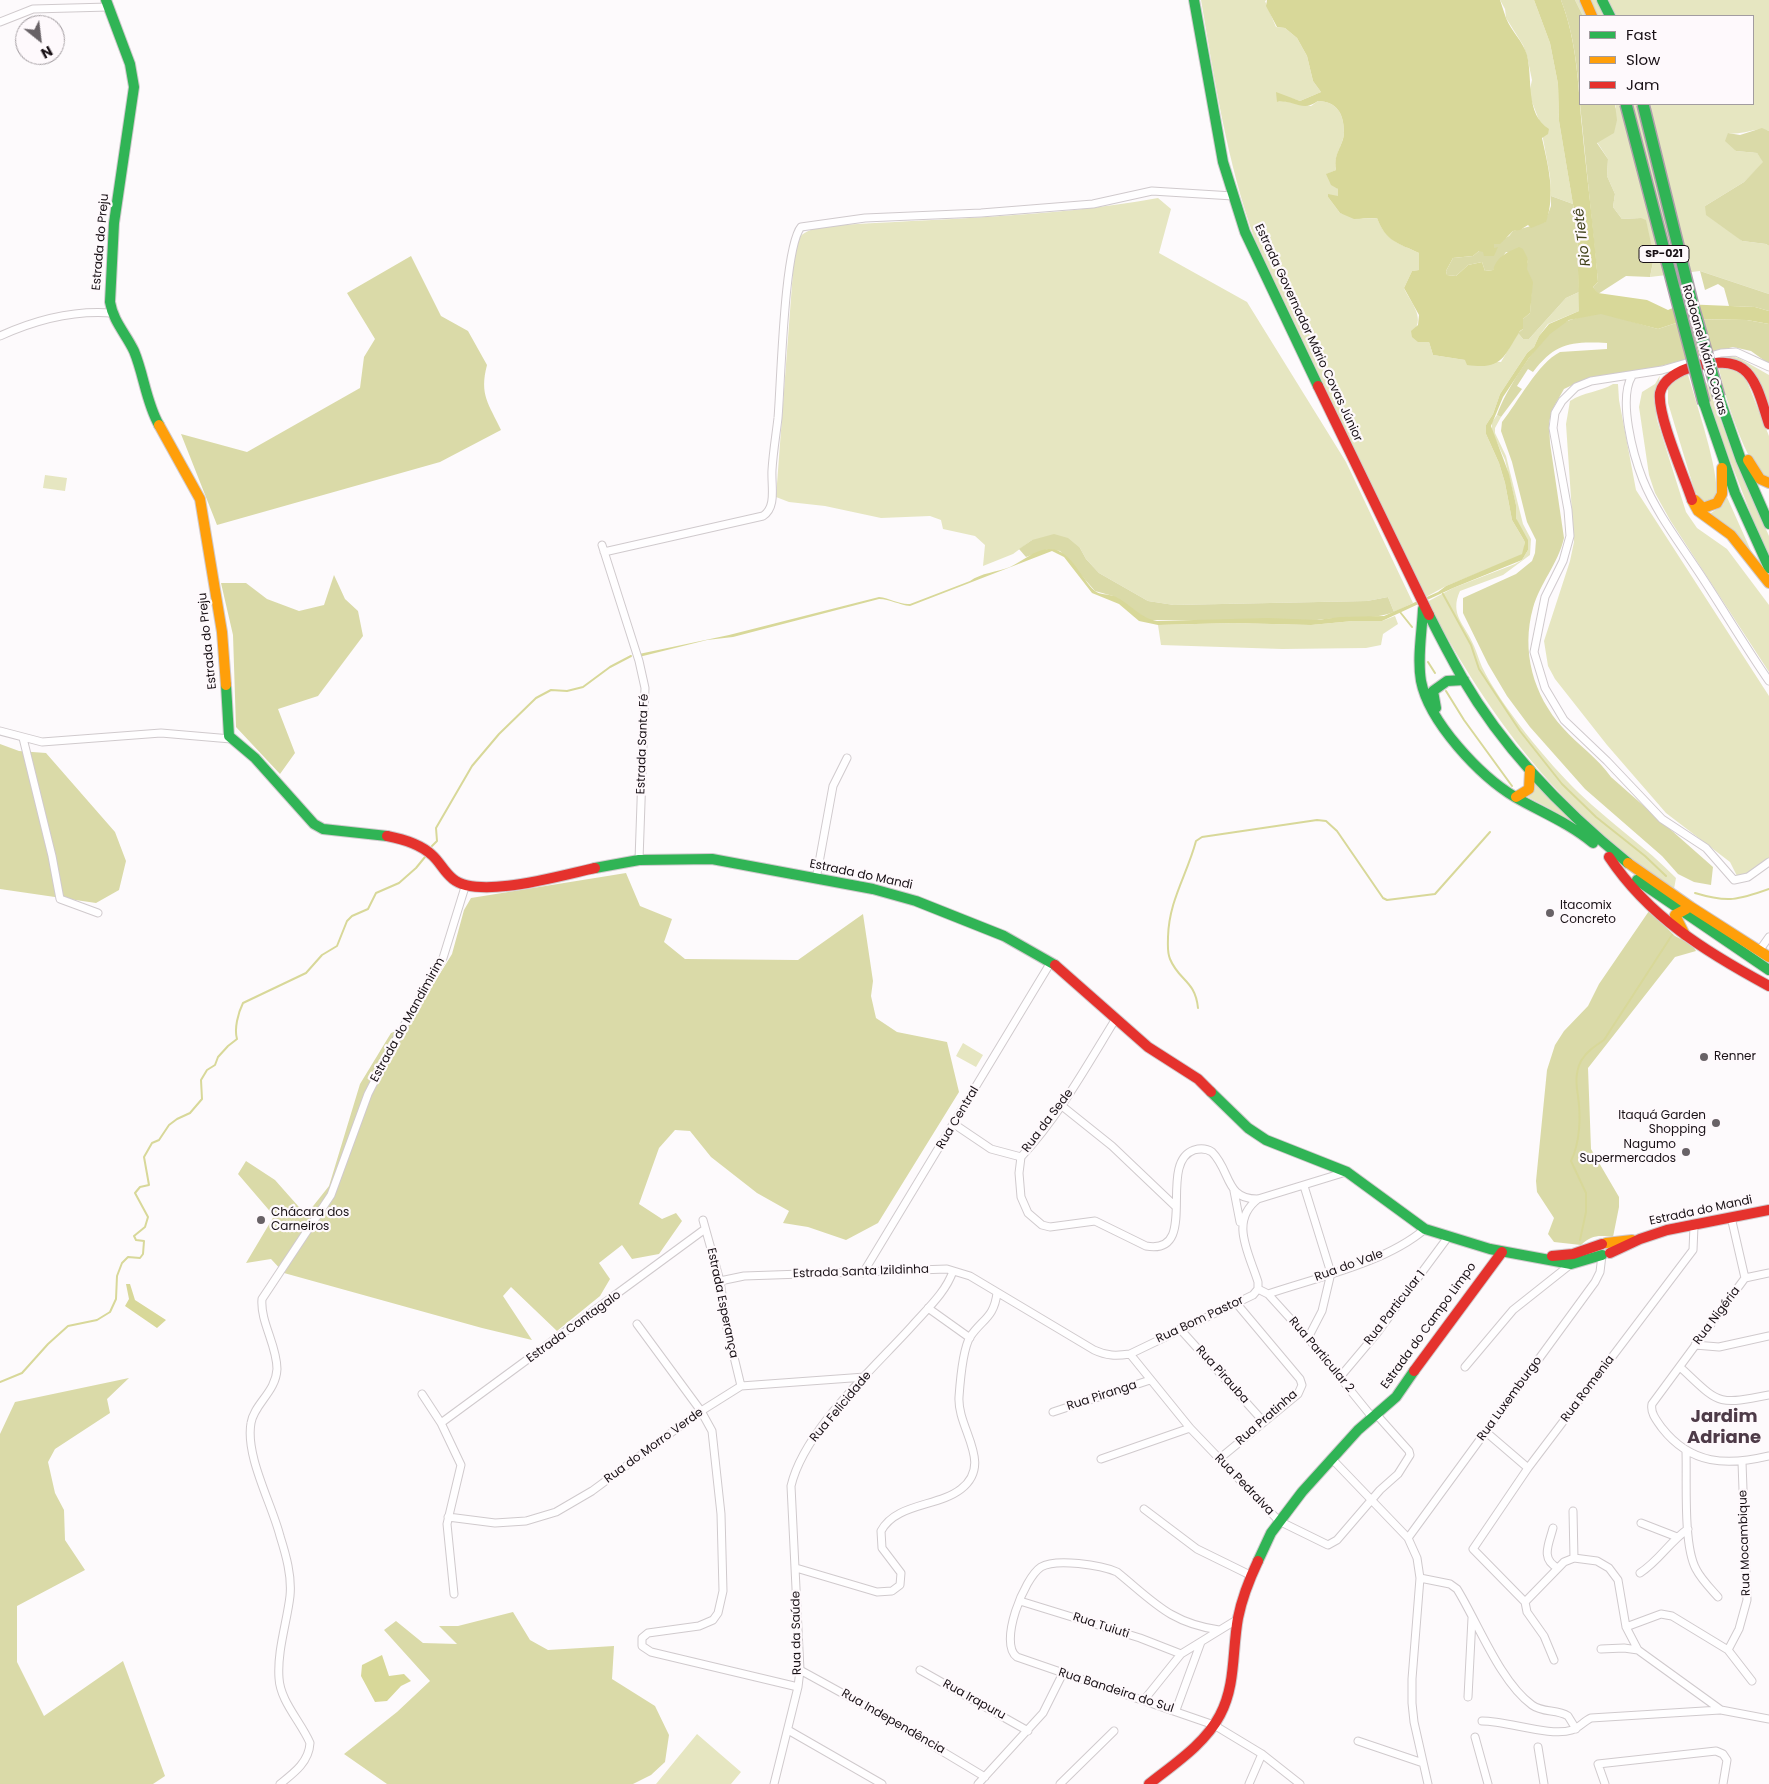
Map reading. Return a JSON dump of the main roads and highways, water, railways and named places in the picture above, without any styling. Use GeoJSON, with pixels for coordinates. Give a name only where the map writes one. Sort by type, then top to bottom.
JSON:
{"type":"FeatureCollection","features":[{"type":"Feature","properties":{"kind":"main road","name":"Estrada Governador Mário Covas Júnior"},"geometry":{"type":"LineString","coordinates":[[1194,0],[1220,147],[1233,196],[1262,272],[1421,603],[1464,680],[1487,715],[1530,770],[1552,795],[1605,844],[1637,870],[1764,954]]}},
{"type":"Feature","properties":{"kind":"main road"},"geometry":{"type":"LineString","coordinates":[[1585,0],[1592,15]]}},
{"type":"Feature","properties":{"kind":"main road"},"geometry":{"type":"LineString","coordinates":[[1602,0],[1610,15]]}},
{"type":"Feature","properties":{"kind":"main road","name":"Estrada do Preju"},"geometry":{"type":"LineString","coordinates":[[108,3],[134,77],[111,254],[109,294],[112,313],[134,352],[153,415],[192,481],[200,499],[222,632],[228,733],[231,739],[255,758],[317,827],[410,841],[424,849],[448,875],[465,887]]}},
{"type":"Feature","properties":{"kind":"main road","name":"Rodoanel Mário Covas"},"geometry":{"type":"LineString","coordinates":[[1626,105],[1704,403],[1722,458],[1769,568]]}},
{"type":"Feature","properties":{"kind":"main road","name":"Rodoanel Mário Covas"},"geometry":{"type":"LineString","coordinates":[[1643,105],[1692,303],[1719,398],[1769,524]]}},
{"type":"Feature","properties":{"kind":"main road"},"geometry":{"type":"LineString","coordinates":[[1769,424],[1747,372],[1731,362],[1712,362],[1670,377],[1660,392],[1660,406],[1692,501],[1698,511],[1726,530],[1769,583]]}},
{"type":"Feature","properties":{"kind":"main road"},"geometry":{"type":"LineString","coordinates":[[1734,438],[1757,475],[1769,483]]}},
{"type":"Feature","properties":{"kind":"main road"},"geometry":{"type":"LineString","coordinates":[[1688,490],[1704,508],[1717,503],[1720,499],[1722,487],[1722,458]]}},
{"type":"Feature","properties":{"kind":"main road","name":"Estrada Governador Mário Covas Júnior"},"geometry":{"type":"LineString","coordinates":[[1421,603],[1421,680],[1425,696],[1478,771],[1516,797],[1586,836],[1609,858],[1679,911],[1769,970]]}},
{"type":"Feature","properties":{"kind":"main road"},"geometry":{"type":"LineString","coordinates":[[1438,715],[1433,692],[1444,681],[1450,679],[1464,680]]}},
{"type":"Feature","properties":{"kind":"main road"},"geometry":{"type":"LineString","coordinates":[[1516,797],[1529,789],[1530,770]]}},
{"type":"Feature","properties":{"kind":"main road"},"geometry":{"type":"LineString","coordinates":[[1609,858],[1616,869],[1649,906],[1685,936],[1732,966],[1769,986]]}},
{"type":"Feature","properties":{"kind":"main road","name":"Estrada do Mandi"},"geometry":{"type":"LineString","coordinates":[[465,887],[494,888],[639,860],[731,861],[873,889],[916,901],[1004,936],[1063,970],[1115,1020],[1157,1053],[1198,1078],[1240,1121],[1257,1135],[1278,1146],[1347,1172],[1426,1229],[1502,1252],[1571,1264],[1605,1249]]}},
{"type":"Feature","properties":{"kind":"main road"},"geometry":{"type":"LineString","coordinates":[[1685,936],[1675,915],[1685,909],[1698,912]]}},
{"type":"Feature","properties":{"kind":"main road","name":"Estrada do Mandi"},"geometry":{"type":"LineString","coordinates":[[1528,1257],[1566,1255],[1605,1249],[1667,1230],[1769,1210]]}},
{"type":"Feature","properties":{"kind":"main road","name":"Estrada do Campo Limpo"},"geometry":{"type":"LineString","coordinates":[[1149,1784],[1194,1748],[1214,1725],[1226,1702],[1231,1687],[1238,1619],[1250,1575],[1271,1533],[1332,1459],[1374,1416],[1390,1403],[1408,1382],[1435,1340],[1502,1252]]}},
{"type":"Feature","properties":{"kind":"water"},"geometry":{"type":"Polygon","coordinates":[[[1267,0],[1500,0],[1508,23],[1523,45],[1527,55],[1531,96],[1536,115],[1541,123],[1549,129],[1548,134],[1542,138],[1551,190],[1546,222],[1531,228],[1528,225],[1520,230],[1513,231],[1500,244],[1494,244],[1494,248],[1498,247],[1494,256],[1484,256],[1483,252],[1479,251],[1473,256],[1453,258],[1446,271],[1447,275],[1456,276],[1468,265],[1482,262],[1485,271],[1493,270],[1502,256],[1519,247],[1523,249],[1528,259],[1527,269],[1533,282],[1530,313],[1523,319],[1523,329],[1505,355],[1495,364],[1488,366],[1467,365],[1465,360],[1433,355],[1429,342],[1418,342],[1412,337],[1411,331],[1418,325],[1419,315],[1404,288],[1412,271],[1419,270],[1419,253],[1389,237],[1384,232],[1377,218],[1354,219],[1340,213],[1328,197],[1328,194],[1338,196],[1338,189],[1331,185],[1326,174],[1336,170],[1336,159],[1344,133],[1343,120],[1335,106],[1325,102],[1318,101],[1302,106],[1288,102],[1277,102],[1276,92],[1300,101],[1321,92],[1313,81],[1307,56],[1297,38],[1285,28],[1277,27],[1266,6],[1267,0]]]}},
{"type":"Feature","properties":{"kind":"water","name":"Rio Tietê"},"geometry":{"type":"Polygon","coordinates":[[[1534,0],[1561,0],[1574,47],[1598,282],[1593,287],[1598,293],[1647,300],[1668,310],[1682,304],[1755,307],[1769,311],[1769,324],[1747,320],[1688,319],[1658,329],[1601,314],[1569,320],[1550,334],[1529,358],[1503,397],[1491,426],[1509,474],[1516,505],[1516,518],[1528,540],[1528,550],[1522,560],[1453,588],[1382,621],[1353,621],[1311,625],[1233,623],[1158,625],[1139,621],[1119,604],[1092,593],[1064,557],[1052,551],[910,606],[879,599],[733,637],[707,640],[639,657],[639,654],[729,635],[879,597],[910,604],[979,576],[1010,567],[1033,554],[1048,549],[1063,553],[1069,558],[1095,591],[1114,596],[1145,617],[1157,621],[1268,618],[1317,620],[1340,617],[1384,616],[1438,592],[1446,586],[1522,554],[1525,542],[1512,520],[1505,483],[1499,463],[1486,434],[1486,425],[1493,414],[1500,394],[1527,353],[1534,347],[1539,336],[1549,324],[1579,311],[1577,228],[1559,121],[1558,84],[1550,43],[1534,0]]]}},
{"type":"Feature","properties":{"kind":"water"},"geometry":{"type":"Polygon","coordinates":[[[126,1284],[130,1284],[135,1300],[166,1320],[157,1328],[125,1306],[129,1299],[126,1284]]]}},
{"type":"Feature","properties":{"kind":"water"},"geometry":{"type":"Polygon","coordinates":[[[382,1655],[389,1676],[404,1674],[411,1681],[401,1686],[387,1701],[375,1702],[361,1676],[362,1665],[382,1655]]]}},
{"type":"Feature","properties":{"kind":"waterway"},"geometry":{"type":"LineString","coordinates":[[1443,594],[1471,645],[1479,669],[1520,731],[1562,784],[1596,817],[1645,856],[1666,876]]}},
{"type":"Feature","properties":{"kind":"waterway"},"geometry":{"type":"LineString","coordinates":[[1400,612],[1412,627]]}},
{"type":"Feature","properties":{"kind":"waterway"},"geometry":{"type":"LineString","coordinates":[[432,846],[437,841],[436,828],[472,766],[499,734],[536,698],[551,690],[567,691],[583,687],[610,667],[631,656]]}},
{"type":"Feature","properties":{"kind":"waterway"},"geometry":{"type":"LineString","coordinates":[[1428,662],[1435,673]]}},
{"type":"Feature","properties":{"kind":"waterway"},"geometry":{"type":"LineString","coordinates":[[1446,691],[1464,720],[1512,786]]}},
{"type":"Feature","properties":{"kind":"waterway"},"geometry":{"type":"LineString","coordinates":[[1198,1008],[1194,992],[1170,959],[1168,937],[1175,899],[1196,841],[1202,837],[1317,820],[1326,821],[1337,831],[1383,898],[1387,900],[1435,894],[1490,832]]}},
{"type":"Feature","properties":{"kind":"waterway"},"geometry":{"type":"LineString","coordinates":[[0,1382],[22,1373],[48,1344],[68,1326],[97,1320],[110,1312],[116,1299],[117,1276],[122,1263],[128,1257],[140,1258],[143,1254],[144,1241],[136,1240],[134,1236],[145,1227],[148,1217],[135,1193],[140,1187],[149,1185],[144,1157],[152,1143],[159,1140],[169,1125],[190,1113],[202,1099],[201,1080],[207,1070],[215,1065],[218,1057],[237,1039],[237,1021],[243,1003],[306,973],[322,955],[337,946],[347,921],[352,916],[368,909],[376,893],[399,883],[425,857]]}},
{"type":"Feature","properties":{"kind":"waterway"},"geometry":{"type":"LineString","coordinates":[[1695,893],[1716,898],[1733,899],[1769,889]]}},
{"type":"Feature","properties":{"kind":"waterway"},"geometry":{"type":"LineString","coordinates":[[1580,1240],[1586,1212],[1586,1193],[1571,1161],[1579,1129],[1576,1083],[1578,1070],[1585,1055],[1604,1040],[1672,935]]}},
{"type":"Feature","properties":{"kind":"place","name":"Itacomix Concreto"},"geometry":{"type":"Point","coordinates":[1550,913]}},
{"type":"Feature","properties":{"kind":"place","name":"Renner"},"geometry":{"type":"Point","coordinates":[1704,1057]}},
{"type":"Feature","properties":{"kind":"place","name":"Itaquá Garden Shopping"},"geometry":{"type":"Point","coordinates":[1716,1123]}},
{"type":"Feature","properties":{"kind":"place","name":"Nagumo Supermercados"},"geometry":{"type":"Point","coordinates":[1686,1152]}},
{"type":"Feature","properties":{"kind":"place","name":"Chácara dos Carneiros"},"geometry":{"type":"Point","coordinates":[261,1220]}},
{"type":"Feature","properties":{"kind":"district","name":"Jardim Adriane"},"geometry":{"type":"Point","coordinates":[1724,1427]}}]}
